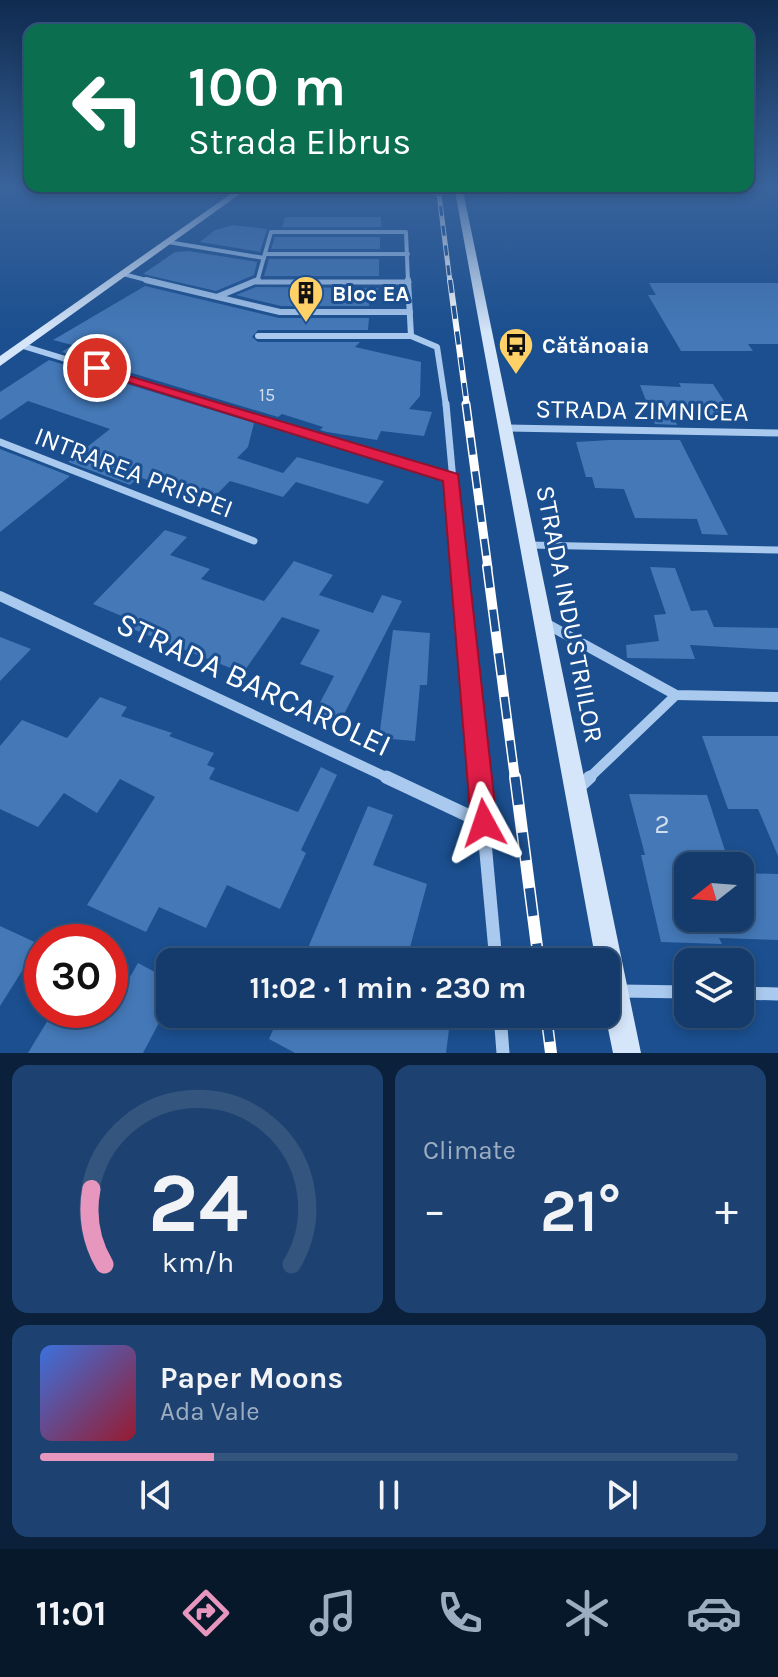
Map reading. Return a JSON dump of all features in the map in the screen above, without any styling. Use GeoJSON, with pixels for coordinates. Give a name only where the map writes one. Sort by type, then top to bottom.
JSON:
{"type":"FeatureCollection","features":[{"type":"Feature","properties":{"kind":"main road"},"geometry":{"type":"LineString","coordinates":[[0,362],[179,234]]}},
{"type":"Feature","properties":{"kind":"main road","name":"STRADA INDUSTRIILOR"},"geometry":{"type":"LineString","coordinates":[[467,234],[607,948]]}},
{"type":"Feature","properties":{"kind":"main road","name":"STRADA INDUSTRIILOR"},"geometry":{"type":"LineString","coordinates":[[620,1017],[627,1053]]}},
{"type":"Feature","properties":{"kind":"street"},"geometry":{"type":"LineString","coordinates":[[257,282],[270,234]]}},
{"type":"Feature","properties":{"kind":"street"},"geometry":{"type":"LineString","coordinates":[[406,234],[411,336]]}},
{"type":"Feature","properties":{"kind":"street"},"geometry":{"type":"LineString","coordinates":[[168,242],[264,256],[408,254]]}},
{"type":"Feature","properties":{"kind":"street"},"geometry":{"type":"LineString","coordinates":[[123,274],[280,312],[410,312]]}},
{"type":"Feature","properties":{"kind":"street"},"geometry":{"type":"LineString","coordinates":[[219,296],[257,282],[409,282]]}},
{"type":"Feature","properties":{"kind":"street"},"geometry":{"type":"LineString","coordinates":[[258,336],[411,336],[434,343],[439,354],[495,948]]}},
{"type":"Feature","properties":{"kind":"street"},"geometry":{"type":"LineString","coordinates":[[23,346],[452,477]]}},
{"type":"Feature","properties":{"kind":"street","name":"STRADA ZIMNICEA"},"geometry":{"type":"LineString","coordinates":[[505,428],[778,433]]}},
{"type":"Feature","properties":{"kind":"street","name":"INTRAREA PRISPEI"},"geometry":{"type":"LineString","coordinates":[[0,442],[254,541]]}},
{"type":"Feature","properties":{"kind":"street"},"geometry":{"type":"LineString","coordinates":[[528,545],[778,550]]}},
{"type":"Feature","properties":{"kind":"street","name":"STRADA BARCAROLEI"},"geometry":{"type":"LineString","coordinates":[[0,596],[484,823]]}},
{"type":"Feature","properties":{"kind":"street"},"geometry":{"type":"LineString","coordinates":[[544,622],[676,695],[778,697]]}},
{"type":"Feature","properties":{"kind":"street"},"geometry":{"type":"LineString","coordinates":[[577,789],[676,695]]}},
{"type":"Feature","properties":{"kind":"street"},"geometry":{"type":"LineString","coordinates":[[620,991],[674,992]]}},
{"type":"Feature","properties":{"kind":"street"},"geometry":{"type":"LineString","coordinates":[[754,993],[778,994]]}},
{"type":"Feature","properties":{"kind":"street"},"geometry":{"type":"LineString","coordinates":[[501,1028],[503,1053]]}},
{"type":"Feature","properties":{"kind":"building"},"geometry":{"type":"Polygon","coordinates":[[[210,234],[265,234],[260,252],[200,242],[210,234]]]}},
{"type":"Feature","properties":{"kind":"building"},"geometry":{"type":"Polygon","coordinates":[[[275,237],[380,237],[380,249],[271,249],[275,237]]]}},
{"type":"Feature","properties":{"kind":"building"},"geometry":{"type":"Polygon","coordinates":[[[189,251],[257,262],[254,275],[216,291],[143,274],[175,252],[189,251]]]}},
{"type":"Feature","properties":{"kind":"building"},"geometry":{"type":"Polygon","coordinates":[[[269,259],[379,259],[379,276],[264,276],[269,259]]]}},
{"type":"Feature","properties":{"kind":"building"},"geometry":{"type":"Polygon","coordinates":[[[649,283],[778,283],[778,344],[748,344],[753,351],[681,351],[648,295],[656,295],[649,283]]]}},
{"type":"Feature","properties":{"kind":"building"},"geometry":{"type":"Polygon","coordinates":[[[145,286],[279,318],[369,318],[368,330],[258,330],[252,337],[258,342],[360,342],[355,347],[421,362],[420,396],[409,409],[432,412],[424,436],[381,431],[377,440],[327,432],[320,430],[323,427],[282,414],[278,417],[62,352],[72,345],[53,340],[145,286]]]}},
{"type":"Feature","properties":{"kind":"building"},"geometry":{"type":"Polygon","coordinates":[[[256,287],[378,288],[378,299],[369,299],[369,306],[281,306],[236,295],[256,287]]]}},
{"type":"Feature","properties":{"kind":"building"},"geometry":{"type":"Polygon","coordinates":[[[49,360],[254,423],[248,447],[237,458],[283,473],[297,457],[384,481],[368,504],[296,482],[283,497],[230,481],[209,502],[139,477],[130,485],[68,462],[110,429],[28,401],[0,420],[0,392],[49,360]]]}},
{"type":"Feature","properties":{"kind":"building"},"geometry":{"type":"Polygon","coordinates":[[[679,383],[713,384],[733,415],[673,415],[677,425],[655,424],[640,385],[681,387],[679,383]]]}},
{"type":"Feature","properties":{"kind":"building"},"geometry":{"type":"Polygon","coordinates":[[[680,440],[728,535],[702,534],[697,519],[635,518],[624,489],[595,488],[592,477],[586,477],[576,442],[680,440]]]}},
{"type":"Feature","properties":{"kind":"building"},"geometry":{"type":"Polygon","coordinates":[[[0,449],[70,476],[0,532],[0,449]]]}},
{"type":"Feature","properties":{"kind":"building"},"geometry":{"type":"Polygon","coordinates":[[[165,530],[187,537],[170,555],[210,569],[201,579],[264,601],[294,561],[333,575],[319,595],[373,613],[382,595],[402,601],[340,722],[315,712],[334,676],[300,664],[320,630],[282,617],[243,673],[125,626],[131,620],[93,604],[165,530]]]}},
{"type":"Feature","properties":{"kind":"building"},"geometry":{"type":"Polygon","coordinates":[[[650,567],[675,568],[691,611],[707,610],[714,627],[778,628],[778,650],[690,645],[695,659],[627,658],[626,645],[659,641],[654,615],[666,614],[650,567]]]}},
{"type":"Feature","properties":{"kind":"building"},"geometry":{"type":"Polygon","coordinates":[[[393,630],[430,633],[427,685],[420,685],[415,741],[379,738],[393,630]]]}},
{"type":"Feature","properties":{"kind":"building"},"geometry":{"type":"Polygon","coordinates":[[[0,637],[31,649],[0,681],[0,637]]]}},
{"type":"Feature","properties":{"kind":"building"},"geometry":{"type":"Polygon","coordinates":[[[100,697],[127,707],[121,716],[172,733],[169,736],[214,753],[207,765],[215,768],[209,779],[298,812],[321,767],[337,775],[301,850],[306,853],[280,909],[227,885],[206,928],[159,907],[146,932],[87,905],[155,797],[120,779],[97,813],[64,793],[38,827],[0,809],[0,746],[22,720],[67,738],[100,697]]]}},
{"type":"Feature","properties":{"kind":"building"},"geometry":{"type":"Polygon","coordinates":[[[702,736],[778,736],[778,856],[758,809],[728,809],[702,736]]]}},
{"type":"Feature","properties":{"kind":"building"},"geometry":{"type":"Polygon","coordinates":[[[629,794],[707,795],[725,852],[674,852],[674,932],[754,932],[754,873],[778,874],[778,940],[719,938],[722,944],[661,942],[641,855],[645,855],[629,794]]]}},
{"type":"Feature","properties":{"kind":"building"},"geometry":{"type":"Polygon","coordinates":[[[368,806],[393,815],[373,865],[427,884],[410,948],[308,948],[368,806]]]}},
{"type":"Feature","properties":{"kind":"building"},"geometry":{"type":"Polygon","coordinates":[[[0,926],[24,937],[24,968],[0,1006],[0,926]]]}},
{"type":"Feature","properties":{"kind":"building"},"geometry":{"type":"Polygon","coordinates":[[[138,963],[156,973],[156,1028],[143,1053],[28,1053],[43,1028],[128,1028],[128,980],[138,963]]]}},
{"type":"Feature","properties":{"kind":"building"},"geometry":{"type":"Polygon","coordinates":[[[274,1028],[449,1028],[446,1053],[295,1053],[269,1039],[274,1028]]]}},
{"type":"Feature","properties":{"kind":"railway"},"geometry":{"type":"LineString","coordinates":[[444,234],[450,282]]}},
{"type":"Feature","properties":{"kind":"railway"},"geometry":{"type":"LineString","coordinates":[[450,280],[467,406]]}},
{"type":"Feature","properties":{"kind":"railway"},"geometry":{"type":"LineString","coordinates":[[466,404],[488,568]]}},
{"type":"Feature","properties":{"kind":"railway"},"geometry":{"type":"LineString","coordinates":[[487,566],[515,779]]}},
{"type":"Feature","properties":{"kind":"railway"},"geometry":{"type":"LineString","coordinates":[[515,777],[537,948]]}},
{"type":"Feature","properties":{"kind":"railway"},"geometry":{"type":"LineString","coordinates":[[548,1028],[551,1053]]}},
{"type":"Feature","properties":{"kind":"place","name":"Bloc EA"},"geometry":{"type":"Point","coordinates":[306,324]}},
{"type":"Feature","properties":{"kind":"place","name":"Cătănoaia"},"geometry":{"type":"Point","coordinates":[516,376]}},
{"type":"Feature","properties":{"kind":"route"},"geometry":{"type":"LineString","coordinates":[[97,368],[452,477],[484,823]]}}]}
